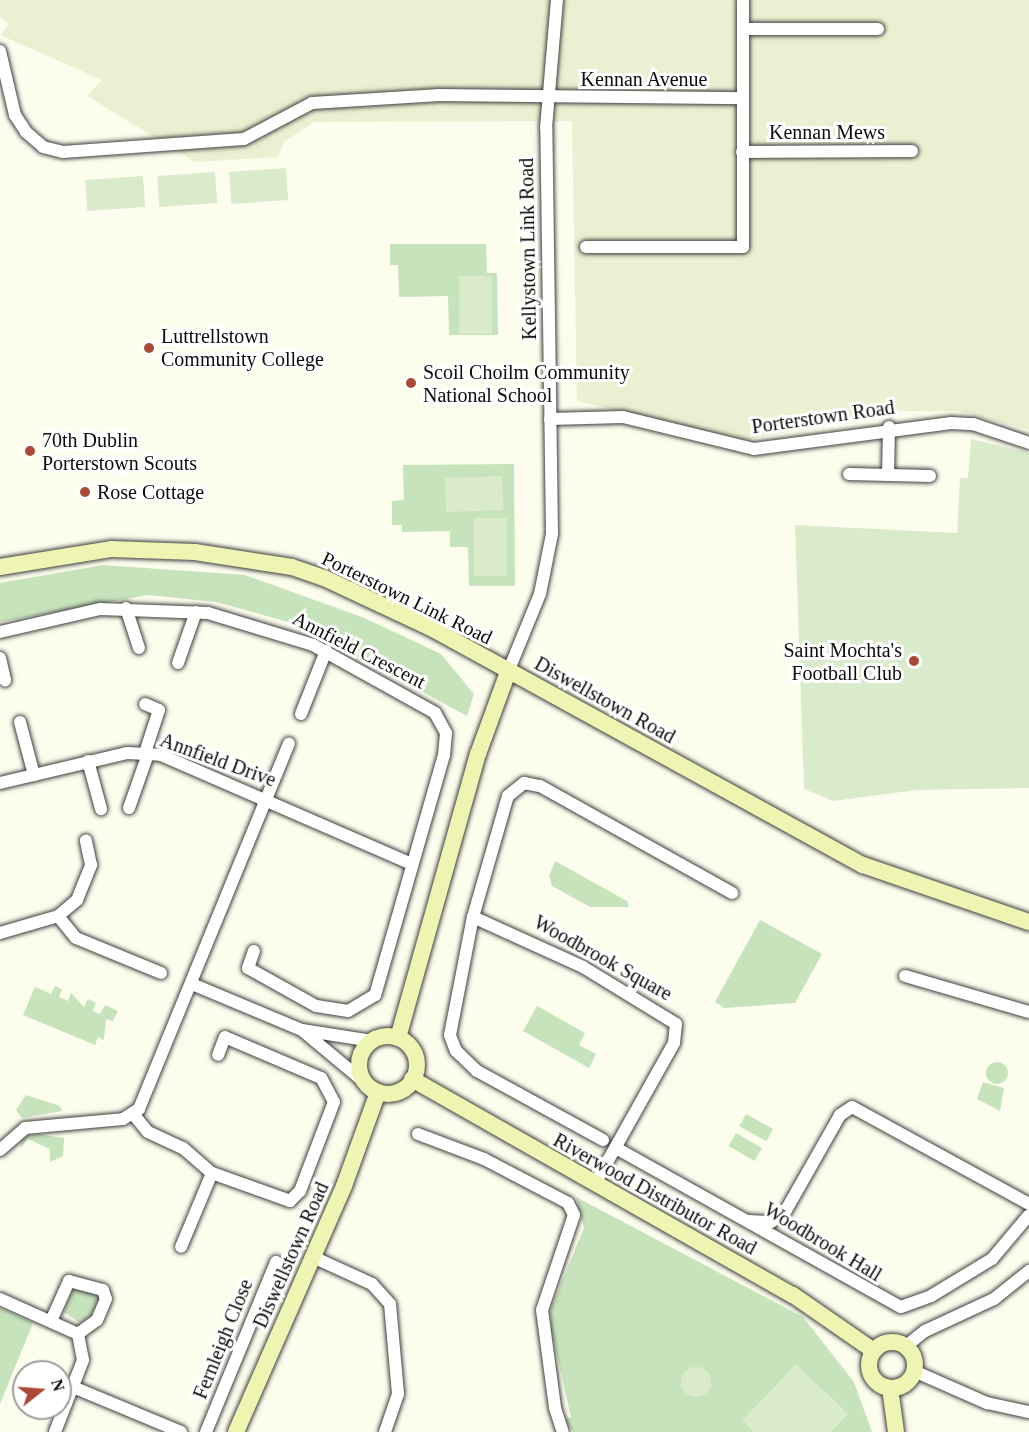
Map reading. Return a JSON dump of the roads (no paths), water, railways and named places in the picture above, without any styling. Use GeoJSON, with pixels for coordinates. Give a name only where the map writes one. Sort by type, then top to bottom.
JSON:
{"type":"FeatureCollection","features":[{"type":"Feature","properties":{"kind":"street","name":"Kellystown Link Road"},"geometry":{"type":"LineString","coordinates":[[508,672],[547,564],[550,418],[547,98],[557,0]]}},
{"type":"Feature","properties":{"kind":"street"},"geometry":{"type":"LineString","coordinates":[[586,247],[743,247],[741,98],[743,0]]}},
{"type":"Feature","properties":{"kind":"street"},"geometry":{"type":"LineString","coordinates":[[744,29],[878,29]]}},
{"type":"Feature","properties":{"kind":"street","name":"Kennan Avenue"},"geometry":{"type":"LineString","coordinates":[[0,51],[15,115],[26,132],[43,147],[63,152],[244,139],[312,104],[440,95],[547,98],[741,98]]}},
{"type":"Feature","properties":{"kind":"street","name":"Kennan Mews"},"geometry":{"type":"LineString","coordinates":[[742,152],[912,151]]}},
{"type":"Feature","properties":{"kind":"street","name":"Porterstown Road"},"geometry":{"type":"LineString","coordinates":[[550,418],[622,417],[754,449],[889,427],[973,424],[1029,443]]}},
{"type":"Feature","properties":{"kind":"street"},"geometry":{"type":"LineString","coordinates":[[888,475],[889,427]]}},
{"type":"Feature","properties":{"kind":"street"},"geometry":{"type":"LineString","coordinates":[[849,474],[930,476]]}},
{"type":"Feature","properties":{"kind":"street","name":"Porterstown Link Road"},"geometry":{"type":"LineString","coordinates":[[0,567],[111,549],[195,552],[292,567],[404,615],[508,672]]}},
{"type":"Feature","properties":{"kind":"street"},"geometry":{"type":"LineString","coordinates":[[126,608],[139,648]]}},
{"type":"Feature","properties":{"kind":"street","name":"Annfield Crescent"},"geometry":{"type":"LineString","coordinates":[[0,632],[126,608],[196,612],[262,626],[326,651],[426,706],[445,728],[444,755],[375,995],[363,1006],[348,1011],[316,1006],[248,968],[254,951]]}},
{"type":"Feature","properties":{"kind":"street"},"geometry":{"type":"LineString","coordinates":[[178,663],[196,612]]}},
{"type":"Feature","properties":{"kind":"street"},"geometry":{"type":"LineString","coordinates":[[301,714],[326,651]]}},
{"type":"Feature","properties":{"kind":"street"},"geometry":{"type":"LineString","coordinates":[[0,658],[5,680]]}},
{"type":"Feature","properties":{"kind":"street","name":"Diswellstown Road"},"geometry":{"type":"LineString","coordinates":[[398,1038],[478,754],[508,672],[863,865],[1029,922]]}},
{"type":"Feature","properties":{"kind":"street"},"geometry":{"type":"LineString","coordinates":[[129,808],[159,710],[145,704]]}},
{"type":"Feature","properties":{"kind":"street"},"geometry":{"type":"LineString","coordinates":[[20,722],[34,775]]}},
{"type":"Feature","properties":{"kind":"street"},"geometry":{"type":"LineString","coordinates":[[134,1115],[192,984],[289,744]]}},
{"type":"Feature","properties":{"kind":"street","name":"Annfield Drive"},"geometry":{"type":"LineString","coordinates":[[0,783],[88,761],[147,753],[267,798],[412,864]]}},
{"type":"Feature","properties":{"kind":"street"},"geometry":{"type":"LineString","coordinates":[[88,761],[101,809]]}},
{"type":"Feature","properties":{"kind":"street"},"geometry":{"type":"LineString","coordinates":[[603,1140],[477,1071],[456,1051],[449,1026],[473,917],[504,804],[524,783],[540,786],[732,893]]}},
{"type":"Feature","properties":{"kind":"street"},"geometry":{"type":"LineString","coordinates":[[0,933],[58,916],[77,900],[91,865],[86,840]]}},
{"type":"Feature","properties":{"kind":"street"},"geometry":{"type":"LineString","coordinates":[[58,916],[76,938],[161,973]]}},
{"type":"Feature","properties":{"kind":"street","name":"Woodbrook Square"},"geometry":{"type":"LineString","coordinates":[[473,917],[574,962],[676,1024],[674,1043],[595,1184]]}},
{"type":"Feature","properties":{"kind":"street"},"geometry":{"type":"LineString","coordinates":[[905,976],[1029,1012]]}},
{"type":"Feature","properties":{"kind":"street"},"geometry":{"type":"LineString","coordinates":[[192,984],[302,1030],[372,1041],[398,1038],[416,1060],[412,1079],[398,1092],[378,1092],[302,1030]]}},
{"type":"Feature","properties":{"kind":"street"},"geometry":{"type":"LineString","coordinates":[[134,1115],[148,1132],[183,1148],[212,1173],[290,1201],[300,1191],[334,1102],[321,1078],[225,1036],[218,1055]]}},
{"type":"Feature","properties":{"kind":"street"},"geometry":{"type":"LineString","coordinates":[[363,1081],[359,1063],[372,1041]]}},
{"type":"Feature","properties":{"kind":"street","name":"Riverwood Distributor Road"},"geometry":{"type":"LineString","coordinates":[[412,1079],[793,1295],[874,1351]]}},
{"type":"Feature","properties":{"kind":"street","name":"Diswellstown Road"},"geometry":{"type":"LineString","coordinates":[[236,1432],[314,1257],[378,1092]]}},
{"type":"Feature","properties":{"kind":"street","name":"Woodbrook Hall"},"geometry":{"type":"LineString","coordinates":[[747,1221],[771,1222],[785,1212],[840,1115],[852,1107],[1029,1204]]}},
{"type":"Feature","properties":{"kind":"street"},"geometry":{"type":"LineString","coordinates":[[0,1150],[25,1128],[134,1115]]}},
{"type":"Feature","properties":{"kind":"street"},"geometry":{"type":"LineString","coordinates":[[418,1134],[483,1159],[568,1203],[574,1215],[542,1310],[555,1408],[563,1432]]}},
{"type":"Feature","properties":{"kind":"street"},"geometry":{"type":"LineString","coordinates":[[616,1148],[747,1221]]}},
{"type":"Feature","properties":{"kind":"street"},"geometry":{"type":"LineString","coordinates":[[181,1248],[212,1173]]}},
{"type":"Feature","properties":{"kind":"street","name":"Woodbrook Hall"},"geometry":{"type":"LineString","coordinates":[[747,1221],[901,1307],[916,1304],[992,1259],[1029,1215]]}},
{"type":"Feature","properties":{"kind":"street"},"geometry":{"type":"LineString","coordinates":[[314,1257],[372,1284],[390,1304],[398,1394],[386,1432]]}},
{"type":"Feature","properties":{"kind":"street","name":"Fernleigh Close"},"geometry":{"type":"LineString","coordinates":[[207,1432],[276,1262]]}},
{"type":"Feature","properties":{"kind":"street"},"geometry":{"type":"LineString","coordinates":[[897,1432],[890,1388],[870,1373],[874,1351],[885,1343],[905,1347],[925,1331],[994,1299],[1029,1271]]}},
{"type":"Feature","properties":{"kind":"street"},"geometry":{"type":"LineString","coordinates":[[51,1321],[69,1281],[103,1290],[106,1299],[97,1320],[78,1334]]}},
{"type":"Feature","properties":{"kind":"street"},"geometry":{"type":"LineString","coordinates":[[0,1299],[78,1334],[84,1353],[55,1432]]}},
{"type":"Feature","properties":{"kind":"street"},"geometry":{"type":"LineString","coordinates":[[905,1347],[914,1371],[987,1403],[1029,1412]]}},
{"type":"Feature","properties":{"kind":"street"},"geometry":{"type":"LineString","coordinates":[[890,1388],[904,1384],[914,1371]]}},
{"type":"Feature","properties":{"kind":"street"},"geometry":{"type":"LineString","coordinates":[[73,1387],[181,1432]]}},
{"type":"Feature","properties":{"kind":"place","name":"Luttrellstown Community College"},"geometry":{"type":"Point","coordinates":[149,348]}},
{"type":"Feature","properties":{"kind":"place","name":"Scoil Choilm Community National School"},"geometry":{"type":"Point","coordinates":[411,383]}},
{"type":"Feature","properties":{"kind":"place","name":"70th Dublin Porterstown Scouts"},"geometry":{"type":"Point","coordinates":[30,451]}},
{"type":"Feature","properties":{"kind":"place","name":"Rose Cottage"},"geometry":{"type":"Point","coordinates":[85,492]}},
{"type":"Feature","properties":{"kind":"place","name":"Saint Mochta's Football Club"},"geometry":{"type":"Point","coordinates":[914,661]}}]}
